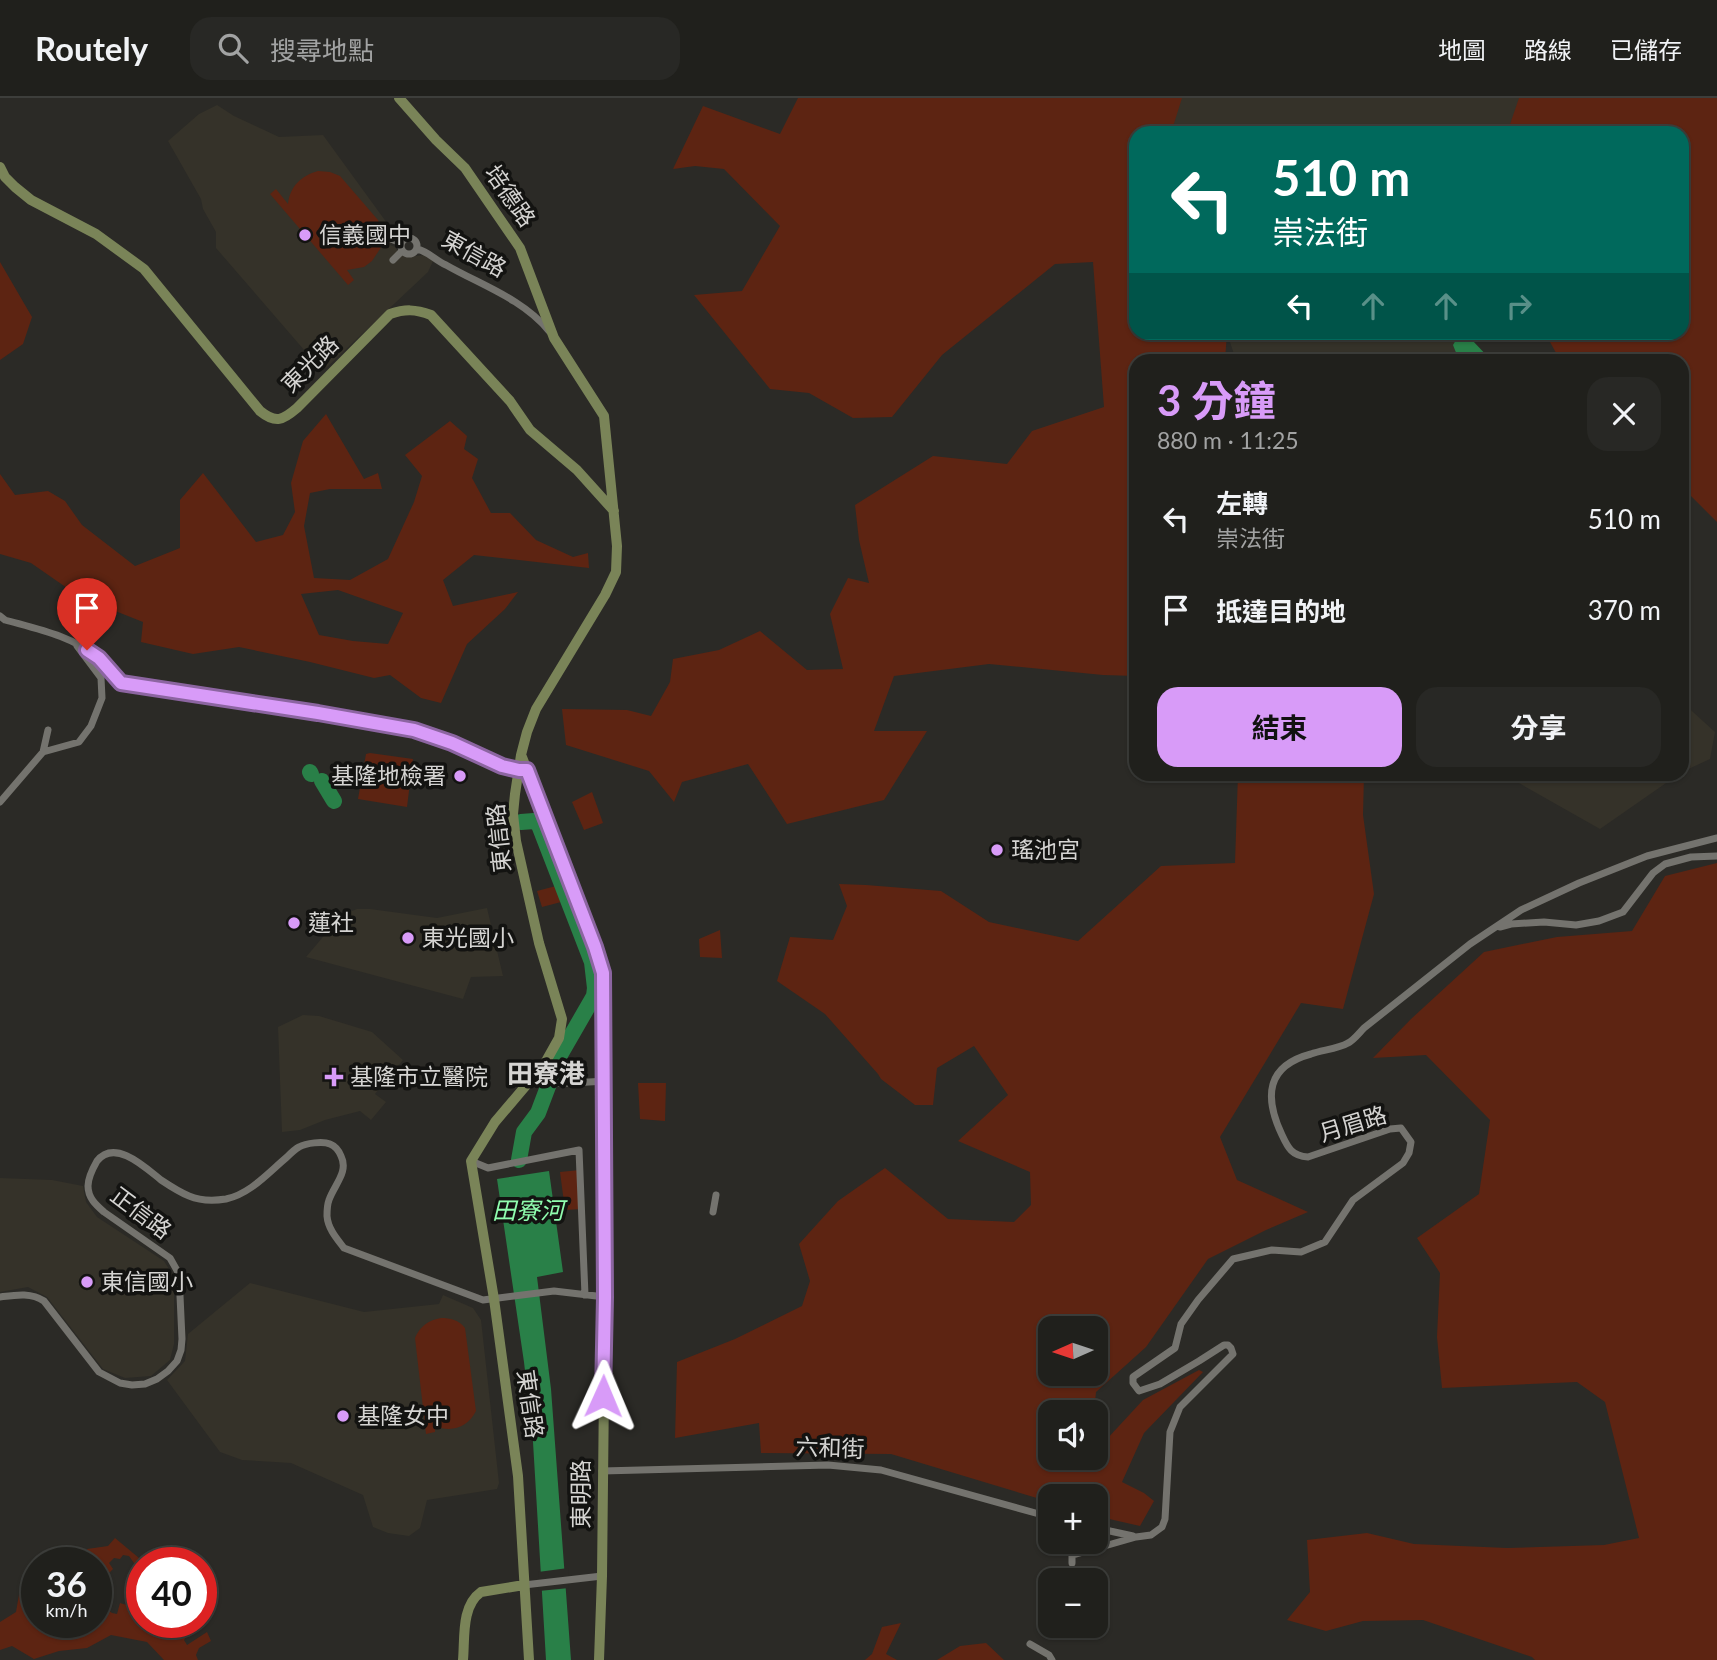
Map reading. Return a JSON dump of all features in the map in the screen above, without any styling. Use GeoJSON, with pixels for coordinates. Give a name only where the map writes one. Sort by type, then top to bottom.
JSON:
{"type":"FeatureCollection","features":[{"type":"Feature","properties":{"kind":"street","name":"培德路"},"geometry":{"type":"LineString","coordinates":[[399,98],[465,168],[520,248],[554,338]]}},
{"type":"Feature","properties":{"kind":"street","name":"東光路"},"geometry":{"type":"LineString","coordinates":[[0,167],[5,177],[31,200],[96,234],[144,269],[260,411],[270,418],[286,417],[390,314],[404,310],[420,311],[430,314],[510,401],[530,430],[577,470],[614,511]]}},
{"type":"Feature","properties":{"kind":"street"},"geometry":{"type":"LineString","coordinates":[[391,239],[402,247],[409,254],[417,249],[417,243],[412,238],[407,238],[402,247],[393,260]]}},
{"type":"Feature","properties":{"kind":"street","name":"東信路"},"geometry":{"type":"LineString","coordinates":[[417,249],[509,298],[542,324],[554,338],[604,416],[617,546],[616,572],[536,709],[521,755]]}},
{"type":"Feature","properties":{"kind":"street"},"geometry":{"type":"LineString","coordinates":[[0,616],[75,643],[99,658],[121,683],[414,730],[452,743],[502,766],[523,770]]}},
{"type":"Feature","properties":{"kind":"street"},"geometry":{"type":"LineString","coordinates":[[43,752],[79,742],[91,726],[102,698],[101,678],[75,643]]}},
{"type":"Feature","properties":{"kind":"street"},"geometry":{"type":"LineString","coordinates":[[0,802],[43,752],[48,730]]}},
{"type":"Feature","properties":{"kind":"street","name":"東明路"},"geometry":{"type":"LineString","coordinates":[[521,755],[523,770],[603,973],[605,1297],[599,1660]]}},
{"type":"Feature","properties":{"kind":"street","name":"東信路"},"geometry":{"type":"LineString","coordinates":[[523,770],[513,814],[516,841],[539,943],[562,1019],[556,1046],[537,1080],[495,1122],[471,1161],[494,1299],[518,1476],[529,1660]]}},
{"type":"Feature","properties":{"kind":"street","name":"月眉路"},"geometry":{"type":"LineString","coordinates":[[1108,1547],[1151,1535],[1162,1527],[1165,1519],[1170,1432],[1180,1407],[1233,1354],[1228,1345],[1224,1345],[1160,1384],[1139,1391],[1133,1383],[1133,1377],[1175,1348],[1181,1324],[1233,1259],[1272,1250],[1301,1252],[1325,1242],[1353,1200],[1403,1163],[1409,1153],[1411,1142],[1401,1128],[1390,1129],[1308,1157],[1299,1157],[1290,1152],[1272,1104],[1270,1088],[1276,1075],[1300,1057],[1348,1044],[1364,1028],[1470,944],[1521,910],[1647,856],[1717,838]]}},
{"type":"Feature","properties":{"kind":"street"},"geometry":{"type":"LineString","coordinates":[[1489,930],[1511,924],[1545,922],[1576,925],[1599,921],[1623,912],[1653,873],[1665,864],[1691,857],[1717,856]]}},
{"type":"Feature","properties":{"kind":"street"},"geometry":{"type":"LineString","coordinates":[[537,1080],[555,1083],[603,1081]]}},
{"type":"Feature","properties":{"kind":"street","name":"正信路"},"geometry":{"type":"LineString","coordinates":[[0,1297],[29,1295],[44,1301],[99,1372],[120,1383],[132,1385],[157,1380],[177,1361],[181,1350],[179,1274],[170,1258],[95,1204],[89,1195],[88,1186],[96,1163],[109,1153],[123,1154],[188,1196],[216,1200],[242,1194],[299,1147],[321,1143],[330,1144],[337,1149],[343,1161],[340,1180],[328,1200],[327,1219],[331,1230],[345,1248],[483,1300],[494,1299]]}},
{"type":"Feature","properties":{"kind":"street"},"geometry":{"type":"LineString","coordinates":[[471,1161],[488,1168],[579,1150],[585,1295]]}},
{"type":"Feature","properties":{"kind":"street"},"geometry":{"type":"LineString","coordinates":[[713,1212],[716,1195]]}},
{"type":"Feature","properties":{"kind":"street"},"geometry":{"type":"LineString","coordinates":[[494,1299],[565,1291],[605,1297]]}},
{"type":"Feature","properties":{"kind":"street","name":"六和街"},"geometry":{"type":"LineString","coordinates":[[602,1471],[851,1466],[881,1470],[1038,1514]]}},
{"type":"Feature","properties":{"kind":"street"},"geometry":{"type":"LineString","coordinates":[[1108,1531],[1136,1537]]}},
{"type":"Feature","properties":{"kind":"street","name":"月眉路"},"geometry":{"type":"LineString","coordinates":[[1072,1554],[1072,1559],[1087,1554]]}},
{"type":"Feature","properties":{"kind":"street"},"geometry":{"type":"LineString","coordinates":[[463,1660],[467,1616],[471,1601],[481,1592],[602,1576]]}},
{"type":"Feature","properties":{"kind":"street"},"geometry":{"type":"LineString","coordinates":[[1030,1644],[1049,1655],[1052,1660]]}},
{"type":"Feature","properties":{"kind":"shaded area"},"geometry":{"type":"Polygon","coordinates":[[[798,98],[1182,98],[1173,126],[1129,126],[1129,340],[1226,340],[1225,354],[1129,354],[1129,676],[989,664],[894,676],[874,731],[927,731],[884,800],[787,824],[748,764],[682,782],[674,802],[649,771],[566,745],[562,709],[627,710],[651,716],[670,682],[673,659],[719,650],[760,631],[807,670],[843,669],[830,614],[848,578],[869,583],[859,540],[855,505],[933,456],[1007,464],[1032,431],[1104,407],[1093,262],[1055,264],[942,355],[892,417],[853,418],[809,393],[770,389],[694,295],[742,291],[780,226],[724,169],[695,166],[673,169],[703,106],[780,134],[798,98]]]}},
{"type":"Feature","properties":{"kind":"shaded area"},"geometry":{"type":"Polygon","coordinates":[[[1157,98],[1606,98],[1610,126],[1156,126],[1157,98]]]}},
{"type":"Feature","properties":{"kind":"shaded area"},"geometry":{"type":"Polygon","coordinates":[[[1519,98],[1717,98],[1717,522],[1689,494],[1689,354],[1557,354],[1549,340],[1689,340],[1689,126],[1509,126],[1519,98]]]}},
{"type":"Feature","properties":{"kind":"shaded area","name":"信義國中"},"geometry":{"type":"Polygon","coordinates":[[[217,105],[279,137],[323,135],[395,234],[390,245],[405,257],[426,255],[434,259],[428,272],[326,368],[311,358],[216,248],[216,232],[203,209],[201,199],[168,141],[199,114],[217,105]]]}},
{"type":"Feature","properties":{"kind":"shaded area"},"geometry":{"type":"Polygon","coordinates":[[[318,171],[340,176],[378,220],[382,229],[382,246],[372,261],[364,267],[347,270],[354,280],[348,285],[270,194],[276,189],[288,204],[297,183],[318,171]]]}},
{"type":"Feature","properties":{"kind":"shaded area"},"geometry":{"type":"Polygon","coordinates":[[[0,262],[32,317],[23,344],[0,360],[0,262]]]}},
{"type":"Feature","properties":{"kind":"shaded area"},"geometry":{"type":"Polygon","coordinates":[[[1229,340],[1457,340],[1462,354],[1234,354],[1229,340]]]}},
{"type":"Feature","properties":{"kind":"shaded area"},"geometry":{"type":"Polygon","coordinates":[[[326,414],[364,479],[378,473],[382,489],[330,489],[310,493],[304,526],[314,578],[350,580],[388,559],[414,502],[422,476],[405,455],[450,421],[467,436],[464,449],[478,459],[472,478],[491,513],[510,513],[536,540],[573,557],[588,553],[589,568],[474,555],[443,580],[453,606],[518,592],[505,609],[467,644],[441,703],[421,698],[390,675],[374,678],[239,647],[193,654],[141,642],[143,622],[80,597],[31,563],[0,554],[0,474],[15,495],[48,491],[65,501],[82,525],[135,566],[180,548],[180,500],[203,473],[256,542],[283,535],[295,512],[291,483],[303,441],[326,414]],[[338,590],[301,594],[319,635],[388,644],[403,613],[338,590]]]}},
{"type":"Feature","properties":{"kind":"shaded area"},"geometry":{"type":"Polygon","coordinates":[[[1689,708],[1715,732],[1710,759],[1689,769],[1689,708]]]}},
{"type":"Feature","properties":{"kind":"shaded area"},"geometry":{"type":"Polygon","coordinates":[[[366,754],[413,759],[407,807],[358,799],[366,754]]]}},
{"type":"Feature","properties":{"kind":"shaded area"},"geometry":{"type":"Polygon","coordinates":[[[1238,781],[1364,781],[1363,815],[1374,894],[1343,1009],[1301,1003],[1220,1137],[1237,1180],[1308,1212],[1208,1259],[1146,1347],[1108,1381],[1108,1316],[1038,1316],[1038,1386],[1103,1386],[1096,1392],[1095,1400],[1038,1400],[1038,1470],[1108,1470],[1108,1438],[1143,1400],[1199,1370],[1203,1372],[1144,1433],[1122,1482],[1154,1501],[1140,1526],[1108,1519],[1108,1484],[1038,1484],[1038,1498],[891,1454],[761,1453],[759,1423],[675,1438],[677,1362],[735,1339],[802,1306],[810,1281],[799,1244],[838,1201],[885,1168],[948,1219],[1014,1222],[1031,1205],[1030,1172],[958,1141],[1008,1095],[974,1046],[937,1068],[933,1105],[915,1105],[881,1079],[825,1014],[777,981],[790,937],[833,940],[847,906],[839,884],[941,891],[989,922],[1078,941],[1161,866],[1235,863],[1238,781]]]}},
{"type":"Feature","properties":{"kind":"shaded area"},"geometry":{"type":"Polygon","coordinates":[[[1515,781],[1669,781],[1600,829],[1515,781]]]}},
{"type":"Feature","properties":{"kind":"shaded area"},"geometry":{"type":"Polygon","coordinates":[[[592,792],[603,823],[584,830],[572,802],[592,792]]]}},
{"type":"Feature","properties":{"kind":"shaded area"},"geometry":{"type":"Polygon","coordinates":[[[1717,863],[1717,1660],[1535,1660],[1423,1620],[1363,1621],[1326,1631],[1287,1620],[1310,1592],[1307,1540],[1367,1533],[1414,1544],[1507,1548],[1604,1545],[1639,1538],[1605,1402],[1577,1382],[1442,1388],[1437,1337],[1440,1273],[1417,1238],[1479,1194],[1490,1120],[1426,1055],[1373,1058],[1484,952],[1557,937],[1632,931],[1665,876],[1717,863]]]}},
{"type":"Feature","properties":{"kind":"shaded area"},"geometry":{"type":"Polygon","coordinates":[[[556,886],[561,902],[542,907],[537,891],[556,886]]]}},
{"type":"Feature","properties":{"kind":"shaded area","name":"東光國小"},"geometry":{"type":"Polygon","coordinates":[[[487,908],[503,976],[471,977],[463,999],[306,957],[339,918],[357,909],[437,918],[487,908]]]}},
{"type":"Feature","properties":{"kind":"shaded area"},"geometry":{"type":"Polygon","coordinates":[[[720,930],[722,958],[700,957],[699,939],[720,930]]]}},
{"type":"Feature","properties":{"kind":"shaded area","name":"基隆市立醫院"},"geometry":{"type":"Polygon","coordinates":[[[303,1015],[319,1016],[372,1032],[403,1060],[375,1094],[386,1102],[371,1120],[360,1111],[300,1130],[282,1132],[278,1027],[303,1015]]]}},
{"type":"Feature","properties":{"kind":"shaded area"},"geometry":{"type":"Polygon","coordinates":[[[638,1083],[666,1083],[665,1121],[640,1119],[638,1083]]]}},
{"type":"Feature","properties":{"kind":"shaded area"},"geometry":{"type":"Polygon","coordinates":[[[580,1170],[582,1209],[565,1210],[560,1172],[580,1170]]]}},
{"type":"Feature","properties":{"kind":"shaded area","name":"東信國小"},"geometry":{"type":"Polygon","coordinates":[[[0,1178],[52,1180],[83,1186],[86,1202],[97,1217],[164,1261],[174,1277],[174,1344],[170,1360],[151,1376],[125,1378],[103,1369],[47,1297],[28,1287],[0,1292],[0,1178]]]}},
{"type":"Feature","properties":{"kind":"shaded area","name":"基隆女中"},"geometry":{"type":"Polygon","coordinates":[[[250,1283],[364,1312],[439,1304],[443,1295],[473,1308],[481,1320],[499,1483],[497,1489],[427,1500],[420,1528],[409,1536],[388,1533],[373,1527],[363,1495],[291,1463],[242,1460],[220,1452],[167,1380],[185,1361],[188,1334],[250,1283]]]}},
{"type":"Feature","properties":{"kind":"shaded area"},"geometry":{"type":"Polygon","coordinates":[[[441,1318],[454,1320],[465,1328],[476,1411],[464,1425],[453,1429],[435,1426],[435,1432],[426,1434],[415,1338],[425,1324],[441,1318]]]}},
{"type":"Feature","properties":{"kind":"shaded area"},"geometry":{"type":"Polygon","coordinates":[[[115,1538],[126,1547],[126,1556],[112,1560],[112,1547],[101,1547],[108,1546],[115,1538]]]}},
{"type":"Feature","properties":{"kind":"shaded area"},"geometry":{"type":"Polygon","coordinates":[[[20,1589],[21,1638],[105,1638],[87,1648],[59,1651],[34,1659],[12,1646],[0,1650],[0,1622],[16,1612],[20,1589]]]}},
{"type":"Feature","properties":{"kind":"shaded area"},"geometry":{"type":"Polygon","coordinates":[[[120,1603],[126,1605],[126,1638],[112,1635],[112,1613],[117,1614],[120,1603]]]}},
{"type":"Feature","properties":{"kind":"shaded area"},"geometry":{"type":"Polygon","coordinates":[[[901,1623],[886,1654],[897,1660],[865,1660],[872,1654],[882,1627],[901,1623]]]}},
{"type":"Feature","properties":{"kind":"shaded area"},"geometry":{"type":"Polygon","coordinates":[[[126,1638],[185,1638],[187,1645],[198,1638],[210,1638],[211,1641],[199,1648],[196,1655],[198,1660],[164,1660],[147,1642],[126,1638]]]}},
{"type":"Feature","properties":{"kind":"shaded area"},"geometry":{"type":"Polygon","coordinates":[[[986,1643],[1004,1660],[937,1660],[960,1646],[986,1643]]]}},
{"type":"Feature","properties":{"kind":"water"},"geometry":{"type":"Polygon","coordinates":[[[1456,340],[1472,340],[1485,354],[1457,354],[1453,345],[1456,340]]]}},
{"type":"Feature","properties":{"kind":"water","name":"田寮河"},"geometry":{"type":"Polygon","coordinates":[[[549,1171],[563,1272],[537,1277],[551,1389],[571,1660],[546,1660],[533,1442],[497,1179],[549,1171]]]}},
{"type":"Feature","properties":{"kind":"pier"},"geometry":{"type":"Polygon","coordinates":[[[568,1568],[569,1588],[539,1591],[538,1572],[568,1568]]]}},
{"type":"Feature","properties":{"kind":"waterway","name":"田寮河"},"geometry":{"type":"LineString","coordinates":[[322,781],[334,801]]}},
{"type":"Feature","properties":{"kind":"waterway","name":"田寮河"},"geometry":{"type":"LineString","coordinates":[[519,1160],[524,1132],[538,1113],[560,1055],[594,996],[595,988],[592,962],[539,825],[534,821],[521,822]]}},
{"type":"Feature","properties":{"kind":"place","name":"信義國中"},"geometry":{"type":"Point","coordinates":[305,235]}},
{"type":"Feature","properties":{"kind":"place","name":"基隆地檢署"},"geometry":{"type":"Point","coordinates":[460,776]}},
{"type":"Feature","properties":{"kind":"place","name":"瑤池宮"},"geometry":{"type":"Point","coordinates":[997,850]}},
{"type":"Feature","properties":{"kind":"place","name":"蓮社"},"geometry":{"type":"Point","coordinates":[294,923]}},
{"type":"Feature","properties":{"kind":"place","name":"東光國小"},"geometry":{"type":"Point","coordinates":[408,938]}},
{"type":"Feature","properties":{"kind":"place","name":"基隆市立醫院"},"geometry":{"type":"Point","coordinates":[334,1077]}},
{"type":"Feature","properties":{"kind":"place","name":"東信國小"},"geometry":{"type":"Point","coordinates":[87,1282]}},
{"type":"Feature","properties":{"kind":"place","name":"基隆女中"},"geometry":{"type":"Point","coordinates":[343,1416]}},
{"type":"Feature","properties":{"kind":"district","name":"田寮港"},"geometry":{"type":"Point","coordinates":[546,1074]}},
{"type":"Feature","properties":{"kind":"route"},"geometry":{"type":"LineString","coordinates":[[87,650],[99,658],[121,683],[414,730],[470,750],[502,766],[527,770],[603,973],[603,1396]]}}]}
